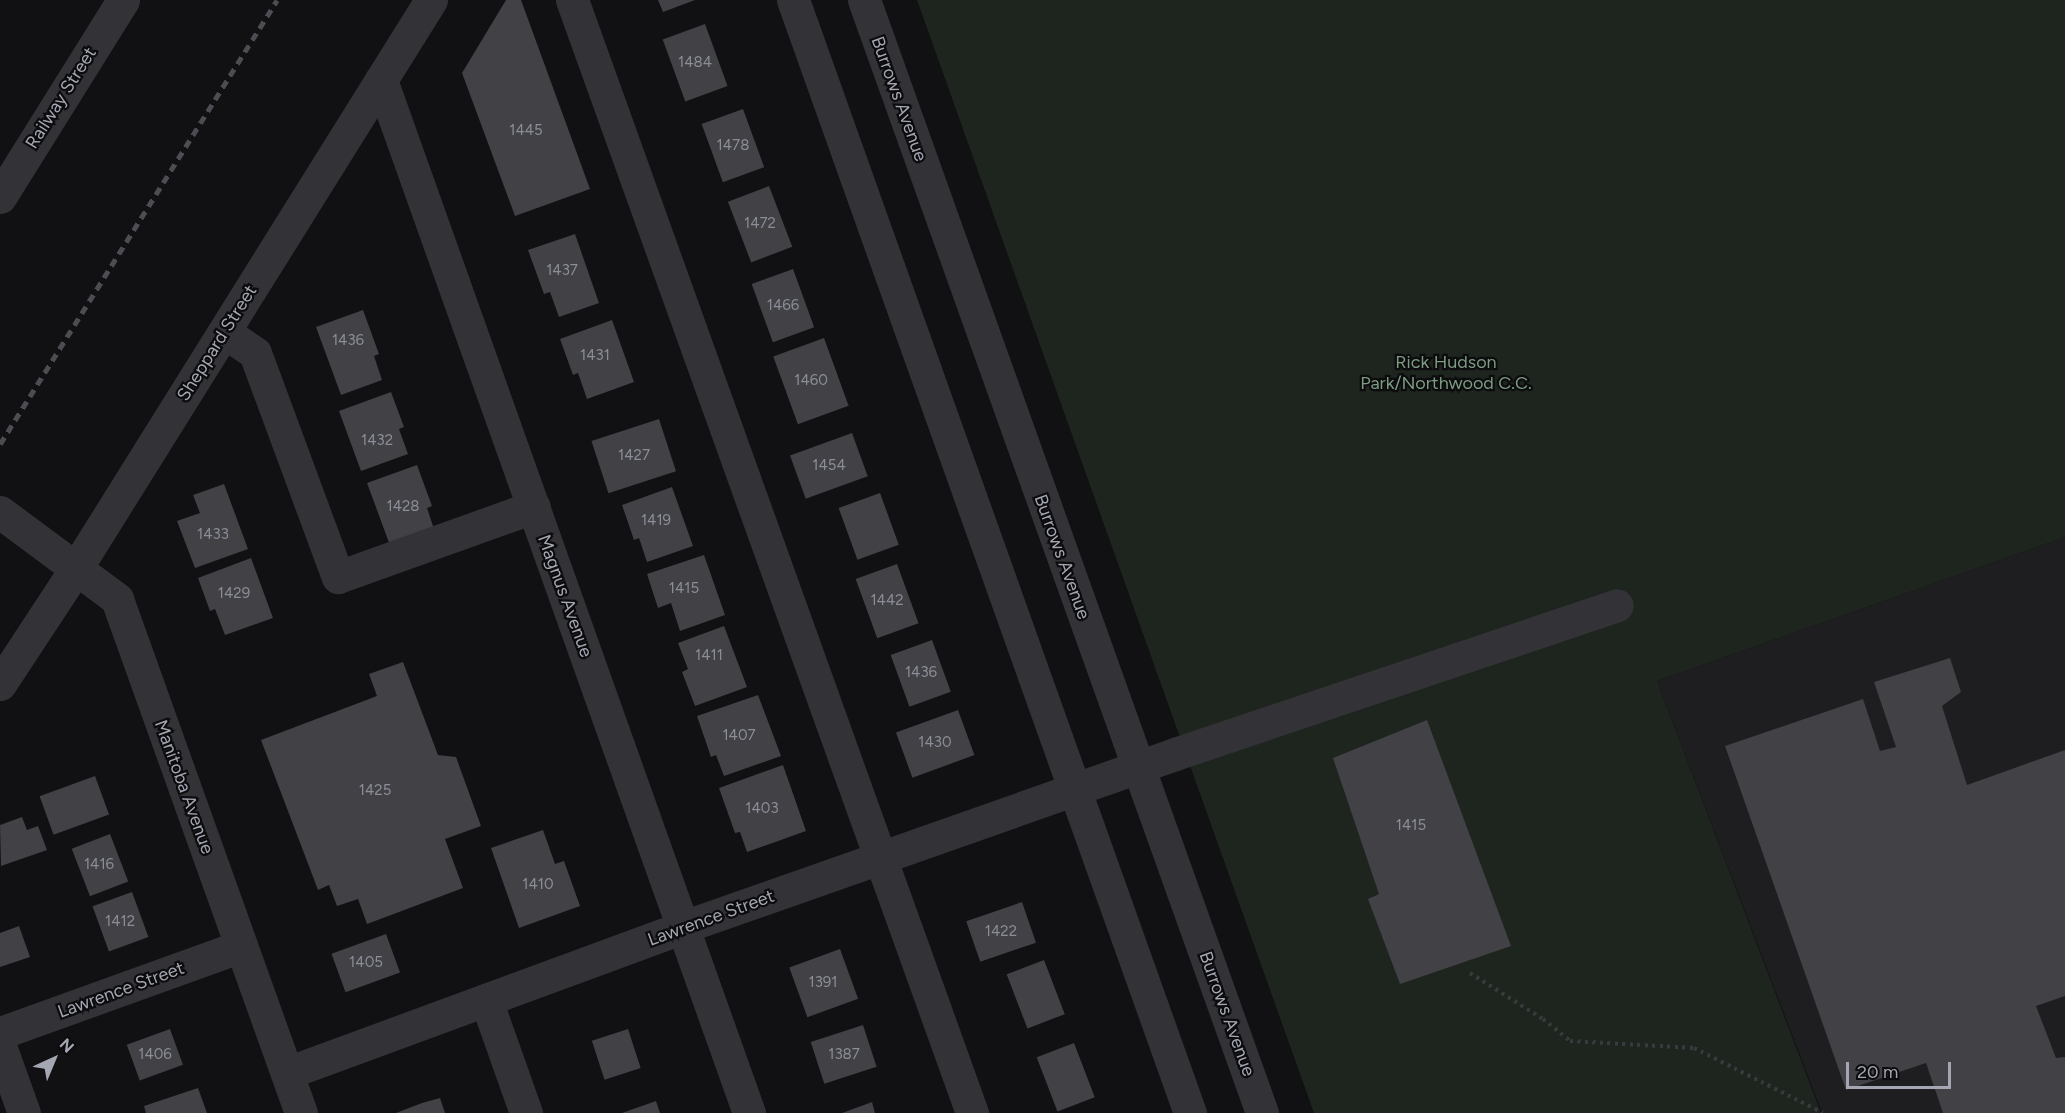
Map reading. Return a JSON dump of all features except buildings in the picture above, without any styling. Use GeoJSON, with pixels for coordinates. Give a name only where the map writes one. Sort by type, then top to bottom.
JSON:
{"type":"FeatureCollection","features":[{"type":"Feature","properties":{"kind":"street","name":"Railway Street"},"geometry":{"type":"LineString","coordinates":[[0,196],[123,0]]}},
{"type":"Feature","properties":{"kind":"street","name":"Sheppard Street"},"geometry":{"type":"LineString","coordinates":[[0,684],[75,570],[431,0]]}},
{"type":"Feature","properties":{"kind":"street"},"geometry":{"type":"LineString","coordinates":[[572,0],[972,1113]]}},
{"type":"Feature","properties":{"kind":"street"},"geometry":{"type":"LineString","coordinates":[[794,0],[1190,1113]]}},
{"type":"Feature","properties":{"kind":"street","name":"Burrows Avenue"},"geometry":{"type":"LineString","coordinates":[[864,0],[1262,1113]]}},
{"type":"Feature","properties":{"kind":"street","name":"Magnus Avenue"},"geometry":{"type":"LineString","coordinates":[[381,80],[749,1113]]}},
{"type":"Feature","properties":{"kind":"street"},"geometry":{"type":"LineString","coordinates":[[224,332],[255,353],[338,577],[534,507]]}},
{"type":"Feature","properties":{"kind":"street","name":"Manitoba Avenue"},"geometry":{"type":"LineString","coordinates":[[0,512],[117,599],[301,1113]]}},
{"type":"Feature","properties":{"kind":"street","name":"Lawrence Street"},"geometry":{"type":"LineString","coordinates":[[287,1073],[683,927],[1138,768],[1617,605]]}},
{"type":"Feature","properties":{"kind":"street","name":"Lawrence Street"},"geometry":{"type":"LineString","coordinates":[[0,1033],[241,946]]}},
{"type":"Feature","properties":{"kind":"street"},"geometry":{"type":"LineString","coordinates":[[486,1000],[526,1113]]}},
{"type":"Feature","properties":{"kind":"street"},"geometry":{"type":"LineString","coordinates":[[0,1046],[24,1113]]}},
{"type":"Feature","properties":{"kind":"path"},"geometry":{"type":"LineString","coordinates":[[1470,973],[1543,1019],[1570,1041],[1694,1048],[1823,1113]]}},
{"type":"Feature","properties":{"kind":"shaded area"},"geometry":{"type":"Polygon","coordinates":[[[2065,537],[2065,1113],[1822,1113],[1657,681],[2065,537]]]}},
{"type":"Feature","properties":{"kind":"green space","name":"Rick Hudson Park/Northwood C.C."},"geometry":{"type":"Polygon","coordinates":[[[917,0],[2065,0],[2065,537],[1657,681],[1821,1113],[1314,1113],[917,0]]]}},
{"type":"Feature","properties":{"kind":"railway"},"geometry":{"type":"LineString","coordinates":[[0,444],[277,0]]}}]}
